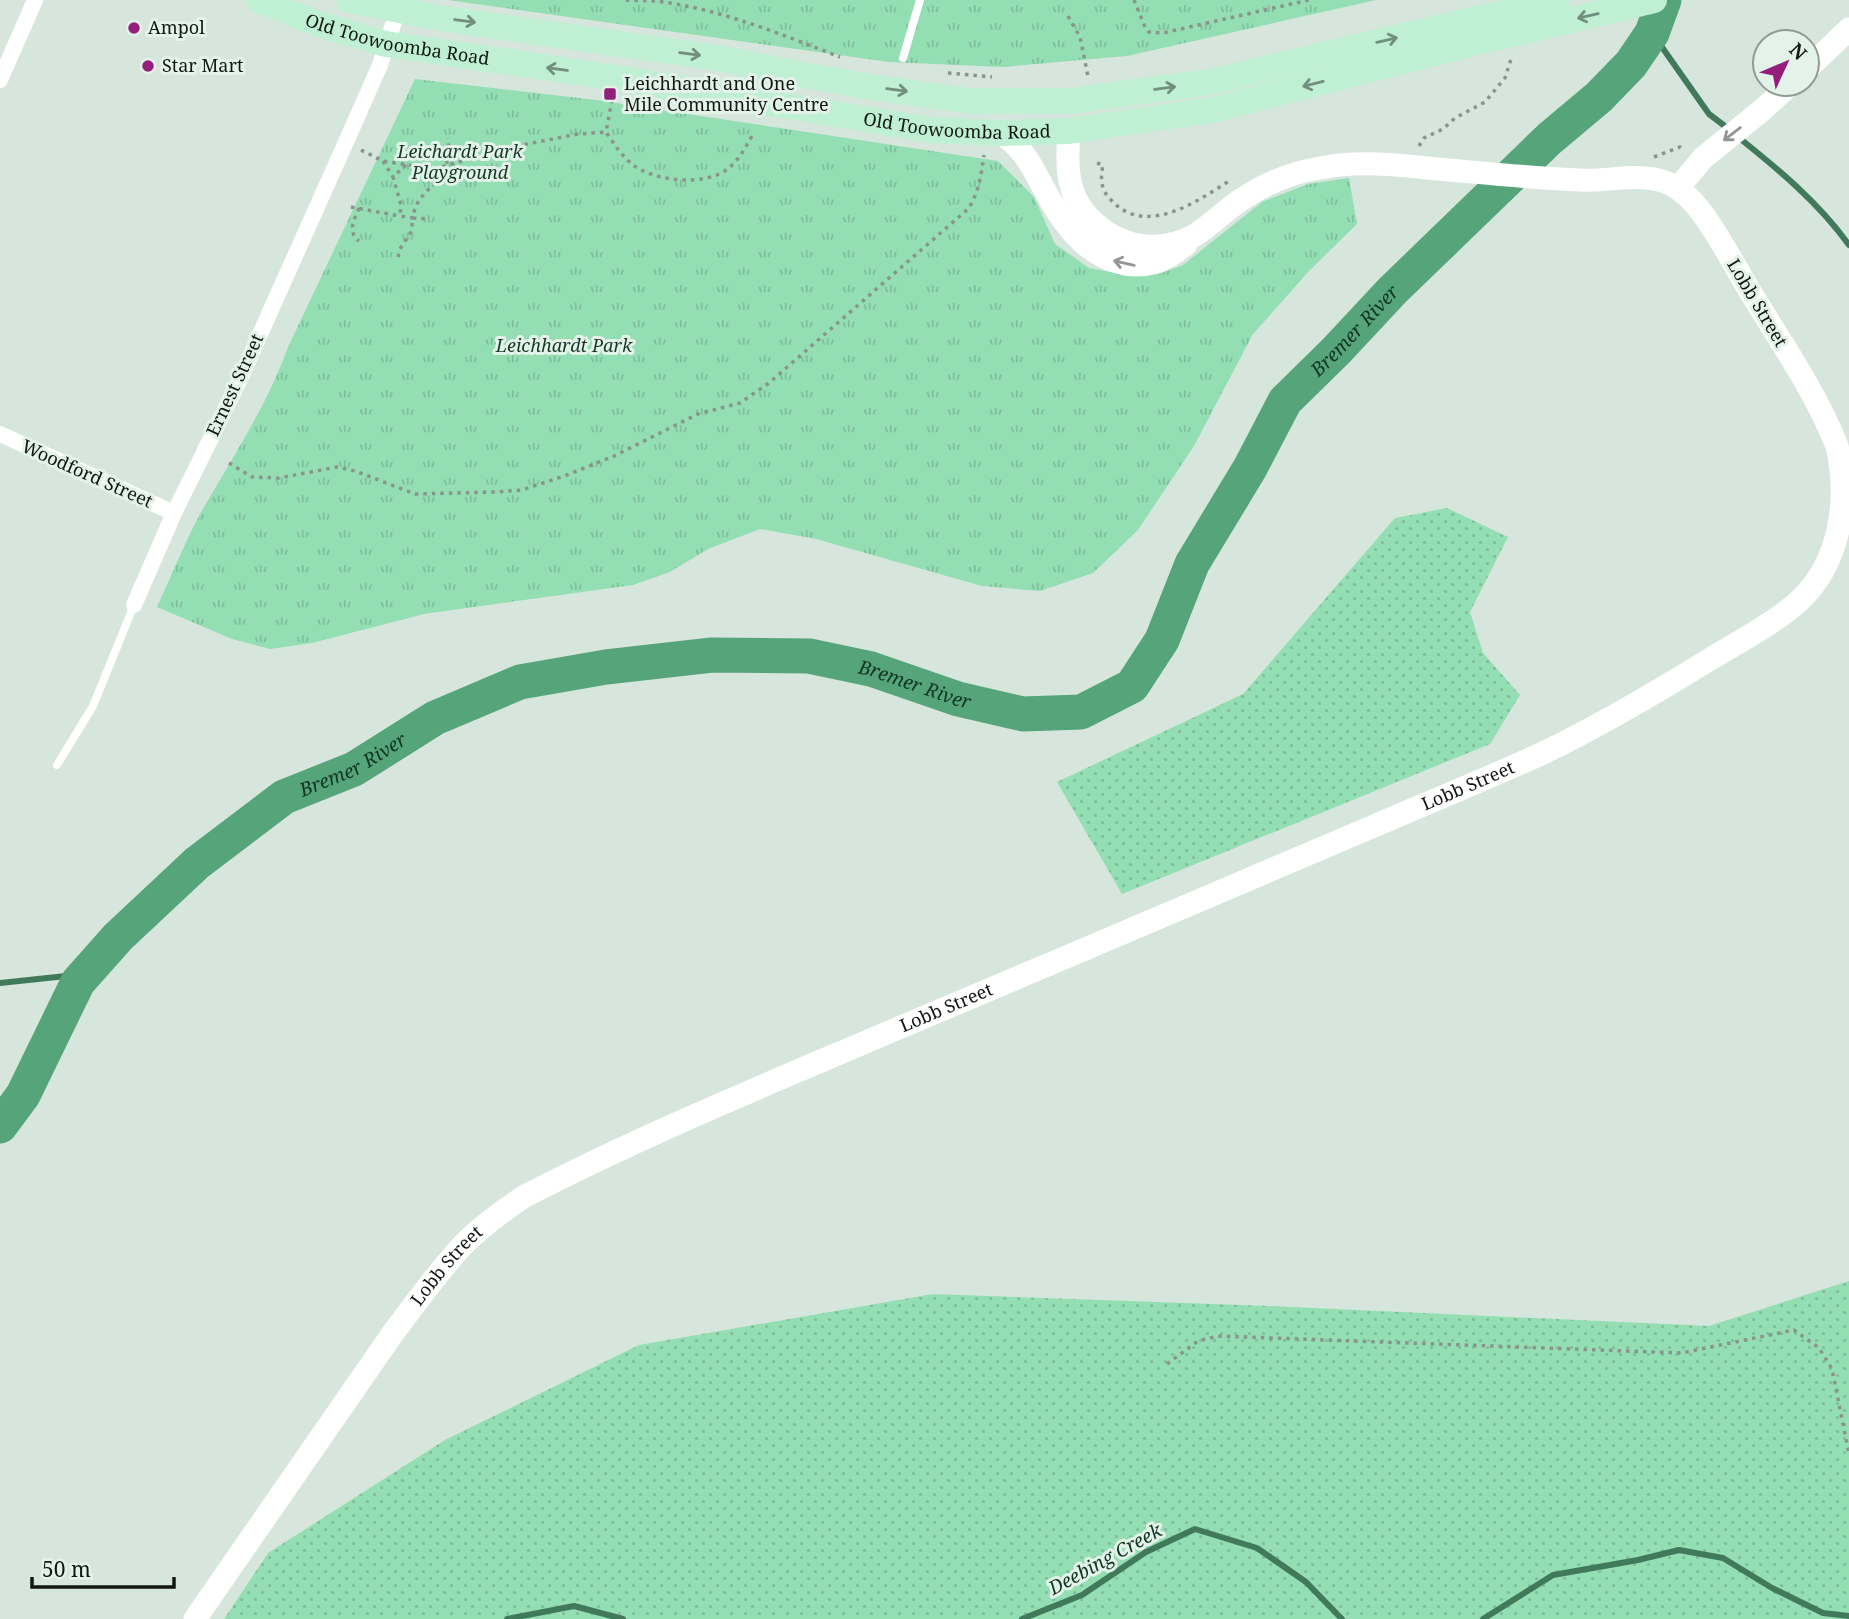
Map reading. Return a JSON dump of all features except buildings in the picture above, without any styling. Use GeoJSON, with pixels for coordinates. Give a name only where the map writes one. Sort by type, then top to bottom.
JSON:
{"type":"FeatureCollection","features":[{"type":"Feature","properties":{"kind":"main road","name":"Old Toowoomba Road"},"geometry":{"type":"LineString","coordinates":[[259,0],[317,24],[386,44],[624,79],[931,130],[1000,133],[1069,131],[1212,110],[1471,32],[1557,0]]}},
{"type":"Feature","properties":{"kind":"main road","name":"Old Toowoomba Road"},"geometry":{"type":"LineString","coordinates":[[349,0],[399,5],[717,58],[829,80],[970,101],[1073,89],[1209,82],[1654,0]]}},
{"type":"Feature","properties":{"kind":"main road"},"geometry":{"type":"LineString","coordinates":[[1821,56],[1849,29]]}},
{"type":"Feature","properties":{"kind":"main road"},"geometry":{"type":"LineString","coordinates":[[1069,131],[1073,89]]}},
{"type":"Feature","properties":{"kind":"main road"},"geometry":{"type":"LineString","coordinates":[[1678,188],[1703,158],[1775,98]]}},
{"type":"Feature","properties":{"kind":"main road","name":"Lobb Street"},"geometry":{"type":"LineString","coordinates":[[195,1619],[393,1333],[428,1287],[466,1242],[525,1196],[690,1116],[1545,752],[1654,694],[1759,629],[1798,602],[1824,571],[1840,536],[1846,496],[1840,453],[1807,386],[1703,214],[1678,188],[1646,177],[1583,181],[1356,163],[1291,175],[1259,189],[1182,241],[1154,246],[1128,243],[1104,231],[1082,210],[1070,186],[1067,167],[1069,131]]}},
{"type":"Feature","properties":{"kind":"main road"},"geometry":{"type":"LineString","coordinates":[[1000,133],[1013,141],[1024,153],[1054,208],[1071,231],[1104,257],[1131,265],[1152,264],[1172,255],[1204,228]]}},
{"type":"Feature","properties":{"kind":"street"},"geometry":{"type":"LineString","coordinates":[[0,80],[35,0]]}},
{"type":"Feature","properties":{"kind":"street","name":"Ernest Street"},"geometry":{"type":"LineString","coordinates":[[134,605],[174,513],[240,379],[346,142],[380,65],[399,5]]}},
{"type":"Feature","properties":{"kind":"street","name":"Woodford Street"},"geometry":{"type":"LineString","coordinates":[[0,434],[174,513]]}},
{"type":"Feature","properties":{"kind":"lane"},"geometry":{"type":"LineString","coordinates":[[903,58],[920,0]]}},
{"type":"Feature","properties":{"kind":"lane","name":"Ernest Street"},"geometry":{"type":"LineString","coordinates":[[57,765],[93,706],[134,605]]}},
{"type":"Feature","properties":{"kind":"path"},"geometry":{"type":"LineString","coordinates":[[626,0],[662,1],[712,11],[780,33],[844,59]]}},
{"type":"Feature","properties":{"kind":"path"},"geometry":{"type":"LineString","coordinates":[[1134,0],[1144,27],[1154,33],[1309,0]]}},
{"type":"Feature","properties":{"kind":"path"},"geometry":{"type":"LineString","coordinates":[[1068,16],[1080,37],[1088,76]]}},
{"type":"Feature","properties":{"kind":"path"},"geometry":{"type":"LineString","coordinates":[[1417,151],[1424,138],[1485,102],[1505,78],[1513,52]]}},
{"type":"Feature","properties":{"kind":"path"},"geometry":{"type":"LineString","coordinates":[[941,72],[993,77]]}},
{"type":"Feature","properties":{"kind":"path"},"geometry":{"type":"LineString","coordinates":[[1073,89],[1088,76],[1099,76]]}},
{"type":"Feature","properties":{"kind":"path"},"geometry":{"type":"LineString","coordinates":[[612,100],[606,132],[634,166],[654,175],[677,180],[713,177],[728,169],[741,155],[754,132]]}},
{"type":"Feature","properties":{"kind":"path"},"geometry":{"type":"LineString","coordinates":[[346,142],[383,162],[434,169],[512,147],[578,134],[606,132]]}},
{"type":"Feature","properties":{"kind":"path"},"geometry":{"type":"LineString","coordinates":[[398,257],[411,232],[415,207],[444,173],[450,151],[449,138]]}},
{"type":"Feature","properties":{"kind":"path"},"geometry":{"type":"LineString","coordinates":[[229,463],[252,477],[279,478],[337,467],[355,471],[415,494],[522,490],[614,456],[698,414],[740,403],[769,383],[968,209],[975,199],[984,155]]}},
{"type":"Feature","properties":{"kind":"path"},"geometry":{"type":"LineString","coordinates":[[383,162],[393,177],[401,205],[400,216]]}},
{"type":"Feature","properties":{"kind":"path"},"geometry":{"type":"LineString","coordinates":[[393,177],[406,165]]}},
{"type":"Feature","properties":{"kind":"path"},"geometry":{"type":"LineString","coordinates":[[351,207],[427,219]]}},
{"type":"Feature","properties":{"kind":"path"},"geometry":{"type":"LineString","coordinates":[[359,208],[351,229],[352,235],[359,241]]}},
{"type":"Feature","properties":{"kind":"path"},"geometry":{"type":"LineString","coordinates":[[1167,1364],[1198,1341],[1218,1336],[1681,1353],[1794,1330],[1819,1348],[1832,1369],[1849,1454]]}},
{"type":"Feature","properties":{"kind":"green space"},"geometry":{"type":"Polygon","coordinates":[[[448,0],[1376,0],[1127,56],[1003,67],[889,62],[448,0]]]}},
{"type":"Feature","properties":{"kind":"green space","name":"Leichhardt Park"},"geometry":{"type":"Polygon","coordinates":[[[415,79],[596,100],[998,161],[1034,197],[1055,244],[1089,268],[1132,276],[1159,274],[1183,265],[1262,202],[1308,184],[1349,178],[1357,224],[1309,271],[1253,334],[1194,446],[1138,530],[1093,573],[1040,591],[982,586],[816,539],[760,529],[708,549],[670,572],[633,585],[424,614],[312,643],[270,649],[232,639],[157,607],[200,514],[270,390],[415,79]]]}},
{"type":"Feature","properties":{"kind":"green space"},"geometry":{"type":"Polygon","coordinates":[[[1447,508],[1508,537],[1470,612],[1483,653],[1520,695],[1490,744],[1122,894],[1057,782],[1243,694],[1395,518],[1447,508]]]}},
{"type":"Feature","properties":{"kind":"green space"},"geometry":{"type":"Polygon","coordinates":[[[1849,1281],[1849,1619],[224,1619],[268,1553],[445,1440],[639,1345],[933,1294],[1709,1326],[1849,1281]]]}},
{"type":"Feature","properties":{"kind":"waterway","name":"Bremer River"},"geometry":{"type":"LineString","coordinates":[[0,1126],[23,1095],[78,982],[118,937],[197,863],[284,797],[354,769],[435,718],[520,682],[606,667],[712,655],[809,656],[871,669],[958,699],[1023,714],[1081,712],[1132,686],[1162,640],[1192,564],[1250,468],[1285,401],[1392,291],[1631,64],[1652,33],[1664,0]]}},
{"type":"Feature","properties":{"kind":"waterway","name":"Deebing Creek"},"geometry":{"type":"LineString","coordinates":[[1652,33],[1709,114],[1730,130]]}},
{"type":"Feature","properties":{"kind":"waterway","name":"Deebing Creek"},"geometry":{"type":"LineString","coordinates":[[1738,137],[1811,201],[1849,245]]}},
{"type":"Feature","properties":{"kind":"waterway"},"geometry":{"type":"LineString","coordinates":[[0,983],[85,974]]}},
{"type":"Feature","properties":{"kind":"waterway","name":"Deebing Creek"},"geometry":{"type":"LineString","coordinates":[[1022,1619],[1082,1595],[1146,1552],[1195,1529],[1257,1548],[1306,1582],[1342,1619]]}},
{"type":"Feature","properties":{"kind":"waterway","name":"Deebing Creek"},"geometry":{"type":"LineString","coordinates":[[1483,1619],[1553,1575],[1679,1550],[1723,1558],[1772,1588],[1823,1613],[1849,1616]]}},
{"type":"Feature","properties":{"kind":"waterway","name":"Deebing Creek"},"geometry":{"type":"LineString","coordinates":[[507,1619],[574,1606],[623,1619]]}},
{"type":"Feature","properties":{"kind":"place","name":"Ampol"},"geometry":{"type":"Point","coordinates":[134,28]}},
{"type":"Feature","properties":{"kind":"place","name":"Star Mart"},"geometry":{"type":"Point","coordinates":[148,66]}},
{"type":"Feature","properties":{"kind":"place","name":"Leichhardt and One Mile Community Centre"},"geometry":{"type":"Point","coordinates":[610,94]}},
{"type":"Feature","properties":{"kind":"park label","name":"Leichardt Park Playground"},"geometry":{"type":"Point","coordinates":[460,162]}}]}
